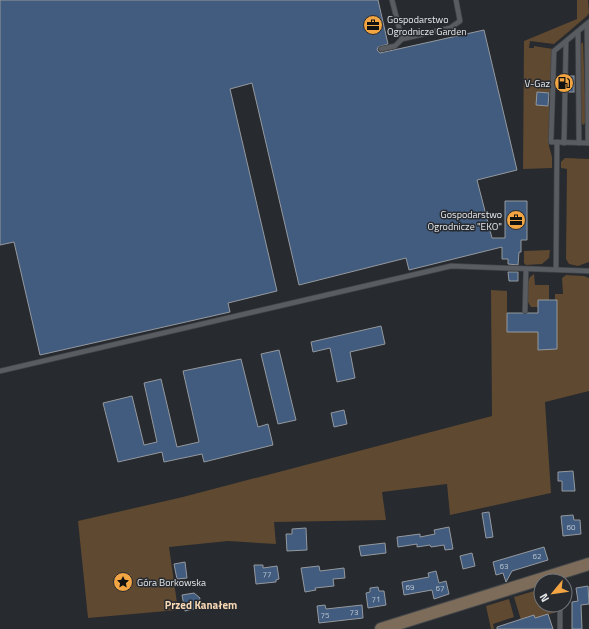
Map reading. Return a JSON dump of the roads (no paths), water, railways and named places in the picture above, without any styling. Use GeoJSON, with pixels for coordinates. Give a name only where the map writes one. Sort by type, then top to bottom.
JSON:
{"type":"FeatureCollection","features":[{"type":"Feature","properties":{"kind":"street"},"geometry":{"type":"LineString","coordinates":[[381,629],[560,575],[589,564]]}},
{"type":"Feature","properties":{"kind":"lane"},"geometry":{"type":"LineString","coordinates":[[392,0],[402,39]]}},
{"type":"Feature","properties":{"kind":"lane"},"geometry":{"type":"LineString","coordinates":[[381,49],[395,46],[402,39],[450,28],[460,21],[456,0]]}},
{"type":"Feature","properties":{"kind":"lane"},"geometry":{"type":"LineString","coordinates":[[588,23],[588,143],[551,142],[554,51],[588,23]]}},
{"type":"Feature","properties":{"kind":"lane"},"geometry":{"type":"LineString","coordinates":[[578,32],[578,143]]}},
{"type":"Feature","properties":{"kind":"lane"},"geometry":{"type":"LineString","coordinates":[[564,143],[566,42]]}},
{"type":"Feature","properties":{"kind":"lane"},"geometry":{"type":"LineString","coordinates":[[556,142],[556,269]]}},
{"type":"Feature","properties":{"kind":"lane"},"geometry":{"type":"LineString","coordinates":[[0,371],[451,266],[589,271]]}},
{"type":"Feature","properties":{"kind":"lane"},"geometry":{"type":"LineString","coordinates":[[525,311],[526,269]]}},
{"type":"Feature","properties":{"kind":"lane"},"geometry":{"type":"LineString","coordinates":[[560,613],[560,629]]}},
{"type":"Feature","properties":{"kind":"place","name":"Gospodarstwo Ogrodnicze Garden"},"geometry":{"type":"Point","coordinates":[373,25]}},
{"type":"Feature","properties":{"kind":"place","name":"V-Gaz"},"geometry":{"type":"Point","coordinates":[564,83]}},
{"type":"Feature","properties":{"kind":"place","name":"Gospodarstwo Ogrodnicze \"EKO\""},"geometry":{"type":"Point","coordinates":[516,220]}},
{"type":"Feature","properties":{"kind":"place","name":"Góra Borkowska"},"geometry":{"type":"Point","coordinates":[123,582]}},
{"type":"Feature","properties":{"kind":"district","name":"Przed Kanałem"},"geometry":{"type":"Point","coordinates":[201,605]}}]}
